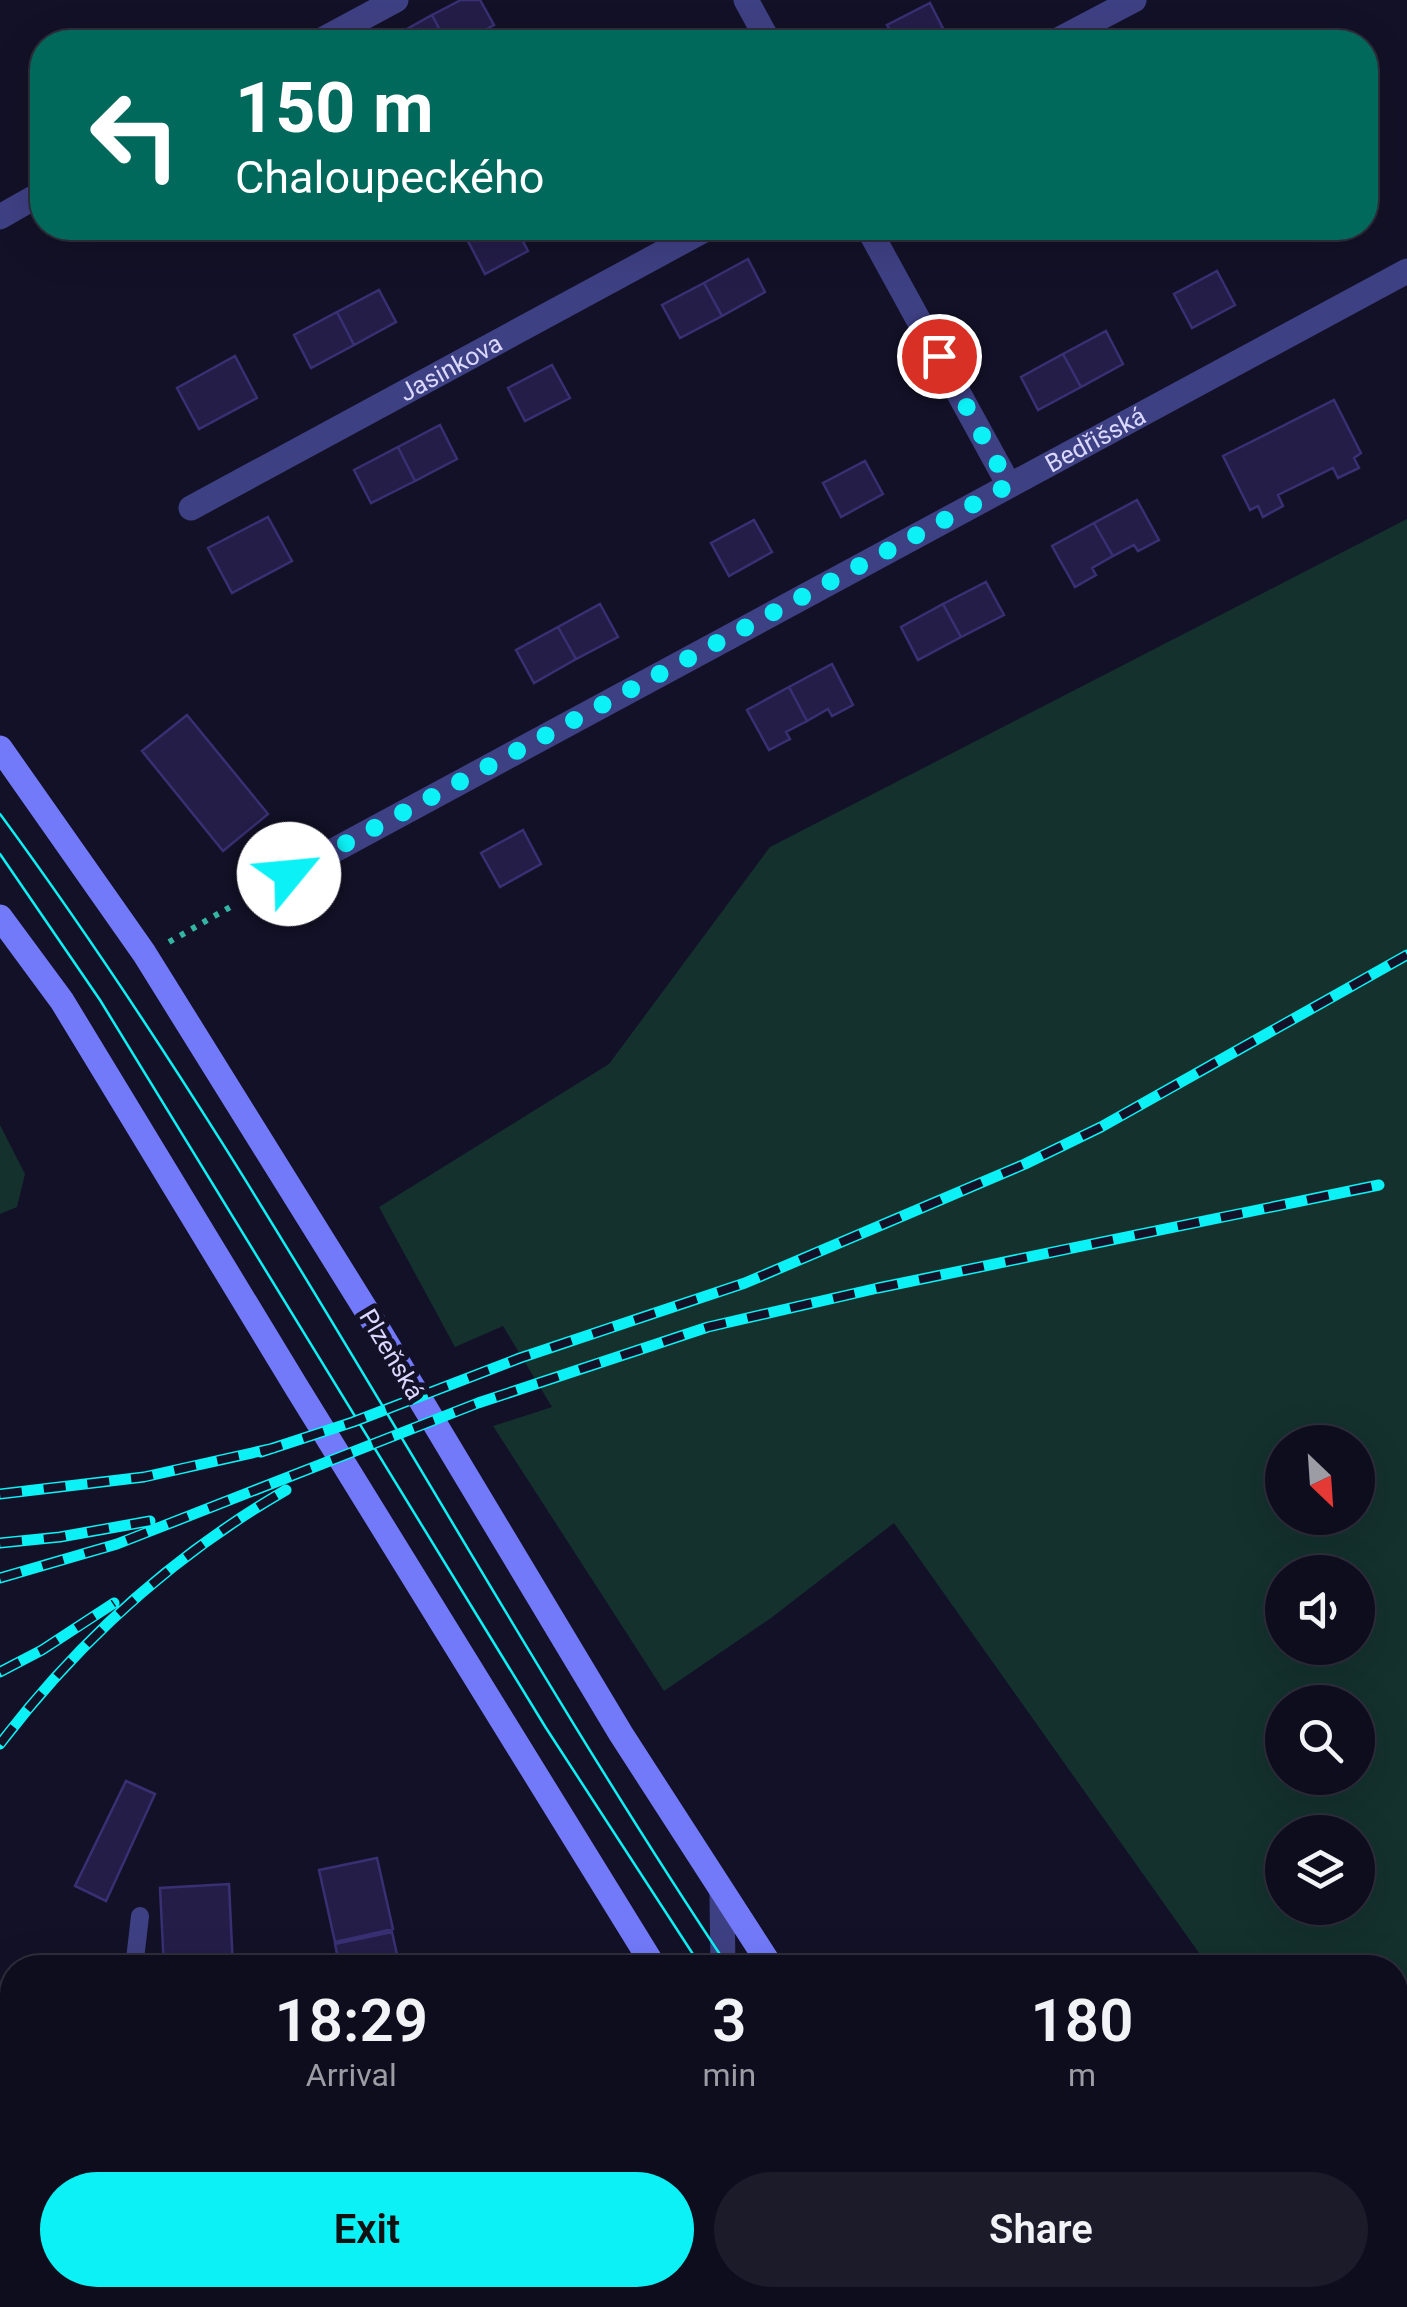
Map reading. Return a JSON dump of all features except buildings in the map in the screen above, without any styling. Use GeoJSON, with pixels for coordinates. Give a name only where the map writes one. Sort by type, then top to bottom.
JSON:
{"type":"FeatureCollection","features":[{"type":"Feature","properties":{"kind":"main road","name":"Plzeňská"},"geometry":{"type":"LineString","coordinates":[[0,748],[144,953],[722,1895],[763,1955]]}},
{"type":"Feature","properties":{"kind":"main road"},"geometry":{"type":"LineString","coordinates":[[0,918],[62,1001],[647,1955]]}},
{"type":"Feature","properties":{"kind":"street"},"geometry":{"type":"LineString","coordinates":[[340,30],[396,0]]}},
{"type":"Feature","properties":{"kind":"street"},"geometry":{"type":"LineString","coordinates":[[746,0],[762,30]]}},
{"type":"Feature","properties":{"kind":"street"},"geometry":{"type":"LineString","coordinates":[[1077,30],[1134,0]]}},
{"type":"Feature","properties":{"kind":"street"},"geometry":{"type":"LineString","coordinates":[[0,216],[30,200]]}},
{"type":"Feature","properties":{"kind":"street","name":"Jasinkova"},"geometry":{"type":"LineString","coordinates":[[190,508],[686,240]]}},
{"type":"Feature","properties":{"kind":"street"},"geometry":{"type":"LineString","coordinates":[[875,240],[1009,485]]}},
{"type":"Feature","properties":{"kind":"street","name":"Bedřišská"},"geometry":{"type":"LineString","coordinates":[[254,892],[1407,271]]}},
{"type":"Feature","properties":{"kind":"street"},"geometry":{"type":"LineString","coordinates":[[722,1895],[722,1955]]}},
{"type":"Feature","properties":{"kind":"street"},"geometry":{"type":"LineString","coordinates":[[637,1940],[641,1955]]}},
{"type":"Feature","properties":{"kind":"lane"},"geometry":{"type":"LineString","coordinates":[[136,1955],[140,1916]]}},
{"type":"Feature","properties":{"kind":"path"},"geometry":{"type":"LineString","coordinates":[[169,942],[254,892]]}},
{"type":"Feature","properties":{"kind":"green space"},"geometry":{"type":"Polygon","coordinates":[[[1407,519],[1407,1955],[1200,1955],[894,1523],[771,1618],[664,1691],[493,1426],[552,1407],[503,1326],[455,1347],[379,1207],[609,1064],[770,847],[1407,519]]]}},
{"type":"Feature","properties":{"kind":"green space"},"geometry":{"type":"Polygon","coordinates":[[[0,1125],[25,1174],[17,1207],[0,1214],[0,1125]]]}},
{"type":"Feature","properties":{"kind":"tram line"},"geometry":{"type":"LineString","coordinates":[[0,814],[99,953],[192,1096],[636,1825],[721,1955]]}},
{"type":"Feature","properties":{"kind":"tram line"},"geometry":{"type":"LineString","coordinates":[[0,854],[100,1000],[546,1728],[694,1955]]}},
{"type":"Feature","properties":{"kind":"railway"},"geometry":{"type":"LineString","coordinates":[[261,1452],[353,1422],[520,1358],[745,1283],[1025,1164],[1101,1127],[1407,955]]}},
{"type":"Feature","properties":{"kind":"railway"},"geometry":{"type":"LineString","coordinates":[[0,1578],[117,1544],[478,1403],[708,1327],[1379,1185]]}},
{"type":"Feature","properties":{"kind":"railway"},"geometry":{"type":"LineString","coordinates":[[0,1494],[144,1477],[274,1448]]}},
{"type":"Feature","properties":{"kind":"railway"},"geometry":{"type":"LineString","coordinates":[[0,1744],[62,1670],[131,1603],[205,1542],[286,1490]]}},
{"type":"Feature","properties":{"kind":"railway"},"geometry":{"type":"LineString","coordinates":[[0,1543],[150,1521]]}},
{"type":"Feature","properties":{"kind":"railway"},"geometry":{"type":"LineString","coordinates":[[0,1672],[114,1603]]}},
{"type":"Feature","properties":{"kind":"route"},"geometry":{"type":"LineString","coordinates":[[289,874],[1009,485],[939,356]]}}]}
